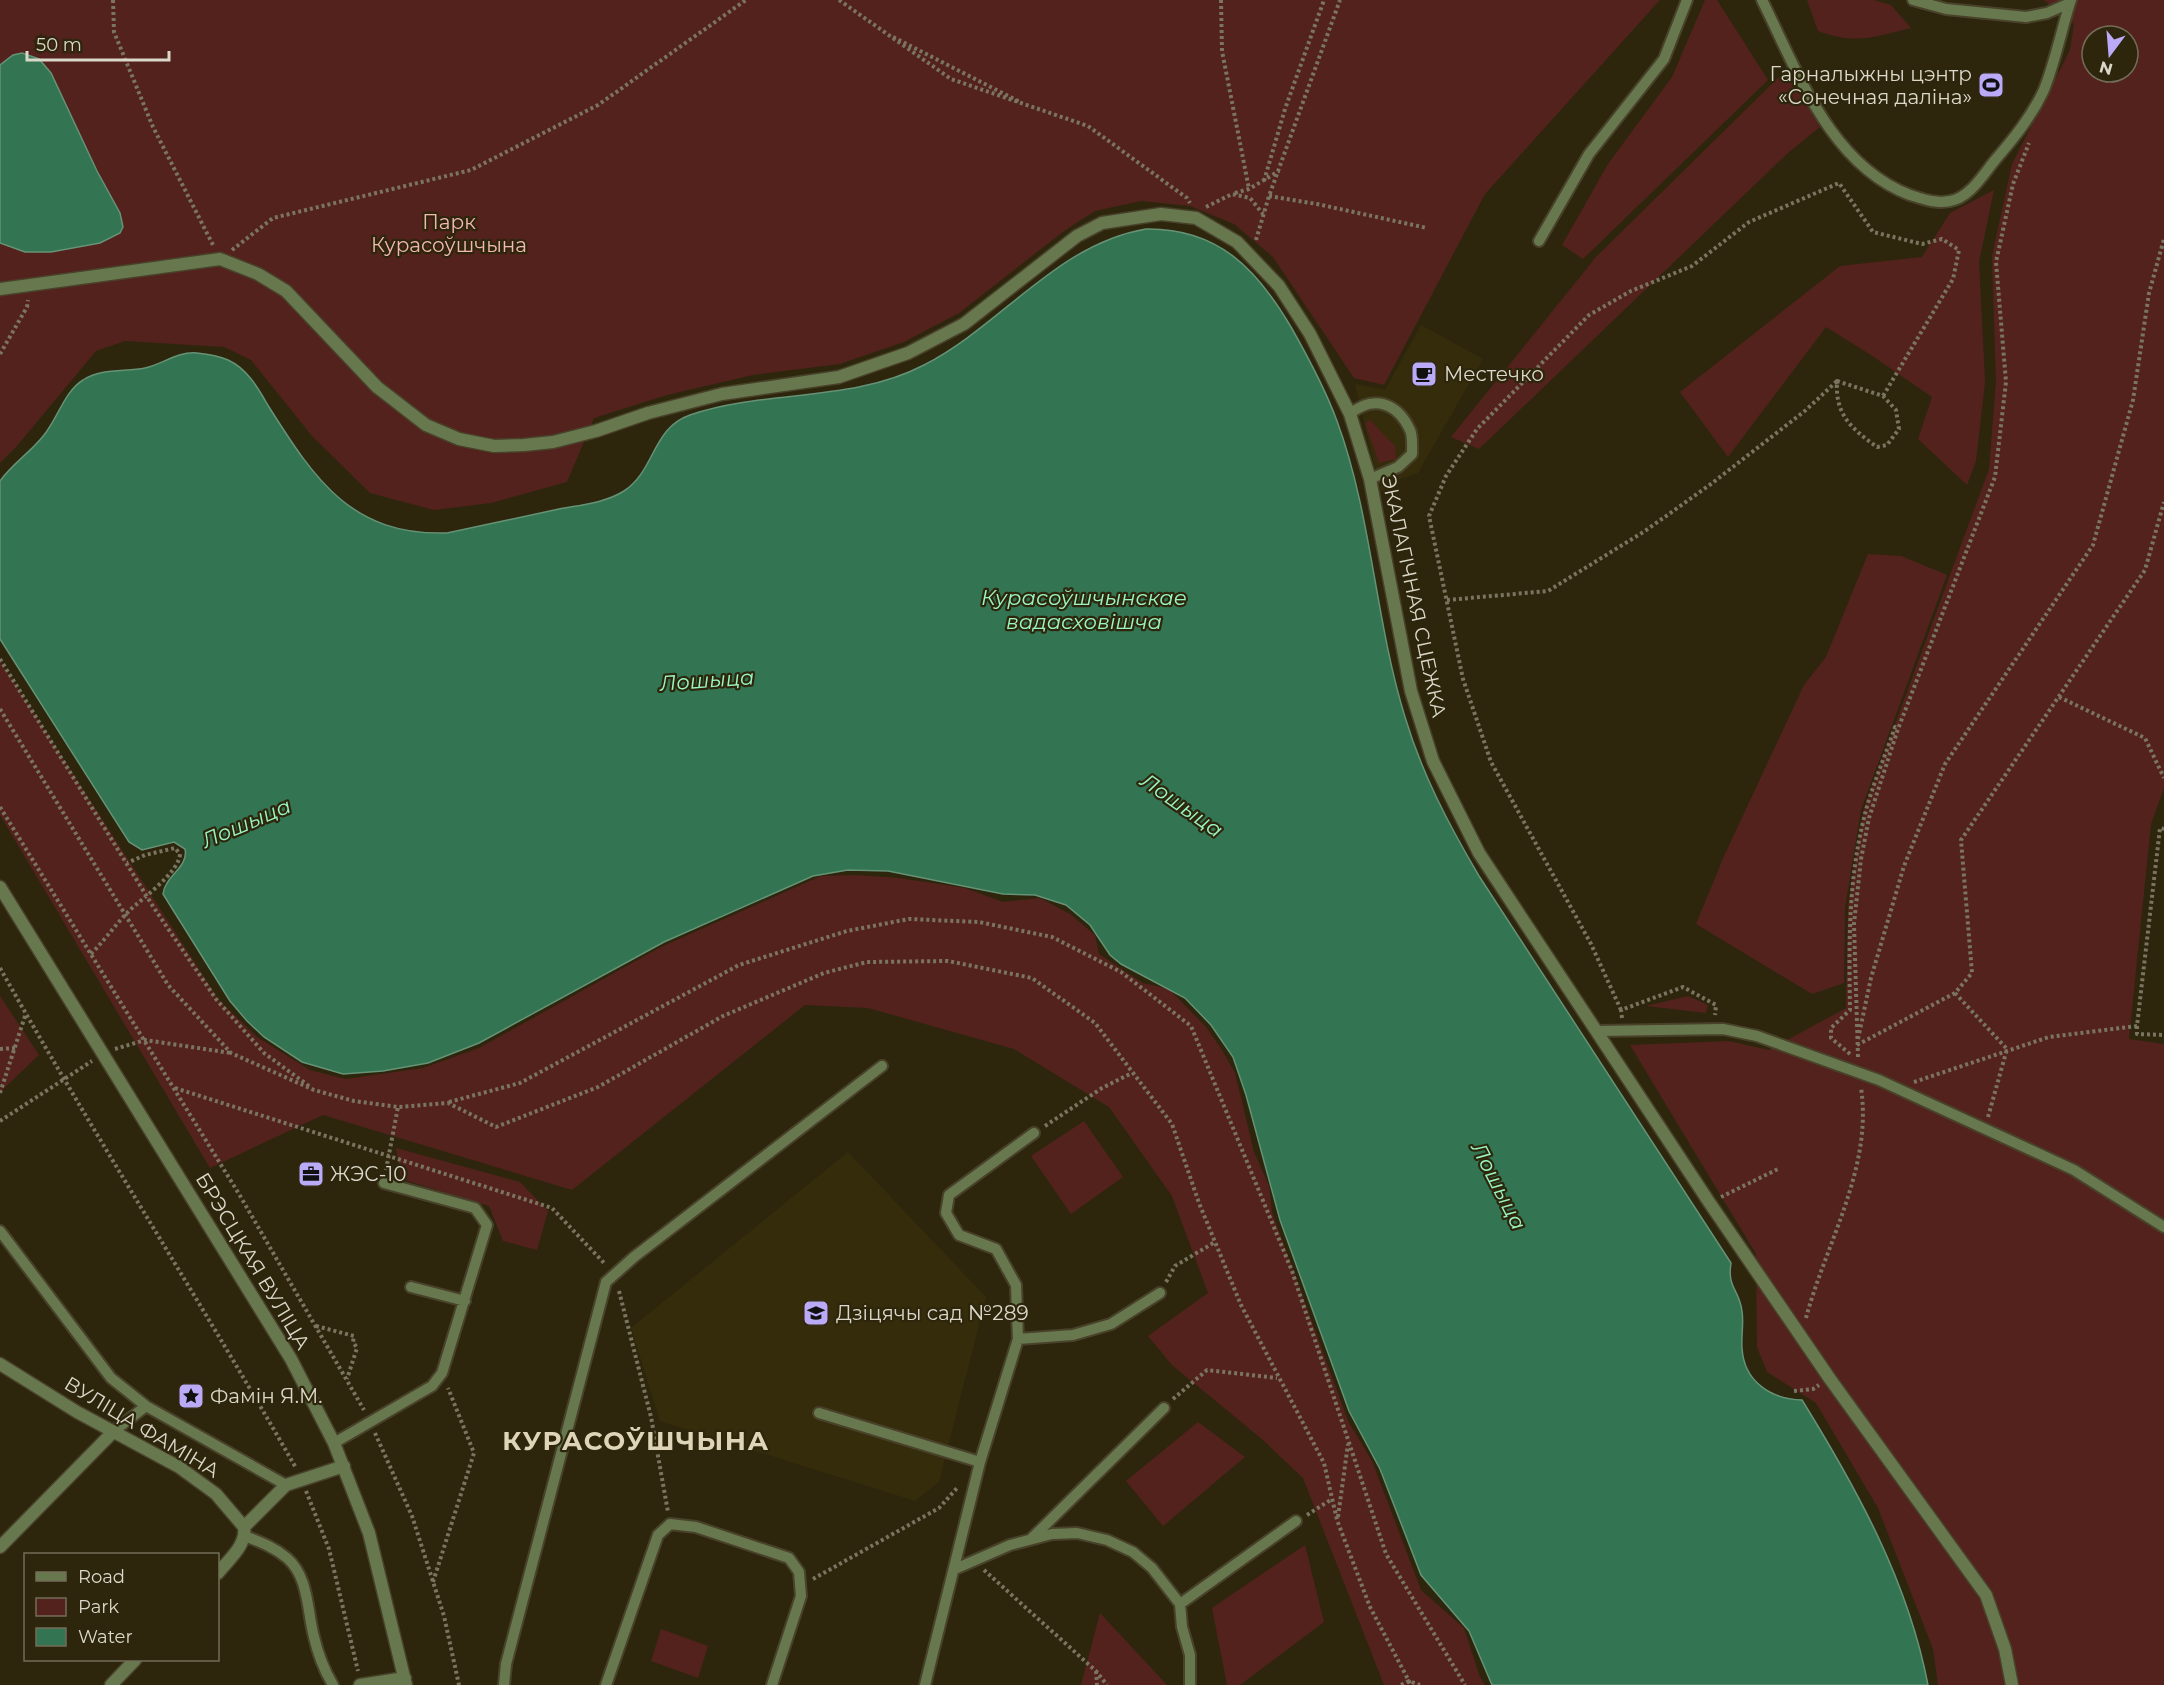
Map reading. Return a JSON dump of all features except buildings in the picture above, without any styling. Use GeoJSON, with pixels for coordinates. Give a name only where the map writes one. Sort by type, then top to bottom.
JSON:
{"type":"FeatureCollection","features":[{"type":"Feature","properties":{"kind":"street"},"geometry":{"type":"LineString","coordinates":[[0,288],[220,259],[258,274],[286,291],[377,387],[426,425],[459,439],[494,446],[524,445],[553,442],[585,434],[648,413],[722,394],[838,377],[908,352],[964,324],[1077,237],[1102,223],[1161,214],[1196,219]]}},
{"type":"Feature","properties":{"kind":"street","name":"ЭКАЛАГІЧНАЯ СЦЕЖКА"},"geometry":{"type":"LineString","coordinates":[[1196,219],[1237,242],[1279,286],[1310,334],[1350,414],[1370,479],[1409,680],[1433,761],[1479,853],[1709,1202],[1801,1336],[1986,1595],[2005,1649],[2012,1685]]}},
{"type":"Feature","properties":{"kind":"street","name":"БРЭСЦКАЯ ВУЛІЦА"},"geometry":{"type":"LineString","coordinates":[[0,887],[291,1359],[334,1443],[369,1533],[405,1682]]}},
{"type":"Feature","properties":{"kind":"street","name":"ВУЛІЦА ФАМІНА"},"geometry":{"type":"LineString","coordinates":[[0,1364],[179,1467],[216,1494],[245,1531]]}},
{"type":"Feature","properties":{"kind":"street"},"geometry":{"type":"LineString","coordinates":[[0,1547],[114,1431]]}},
{"type":"Feature","properties":{"kind":"street"},"geometry":{"type":"LineString","coordinates":[[219,1572],[240,1546],[245,1531],[286,1485],[344,1466]]}},
{"type":"Feature","properties":{"kind":"street"},"geometry":{"type":"LineString","coordinates":[[111,1685],[133,1661]]}},
{"type":"Feature","properties":{"kind":"street"},"geometry":{"type":"LineString","coordinates":[[361,1685],[405,1682]]}},
{"type":"Feature","properties":{"kind":"lane"},"geometry":{"type":"LineString","coordinates":[[1539,241],[1589,154],[1664,59],[1687,0]]}},
{"type":"Feature","properties":{"kind":"lane"},"geometry":{"type":"LineString","coordinates":[[1762,0],[1815,105],[1843,145],[1869,172],[1899,190],[1929,202],[1951,201],[1970,190],[2030,116],[2044,89],[2070,2]]}},
{"type":"Feature","properties":{"kind":"lane"},"geometry":{"type":"LineString","coordinates":[[1913,0],[1946,9],[2026,17],[2047,13],[2070,2]]}},
{"type":"Feature","properties":{"kind":"lane"},"geometry":{"type":"LineString","coordinates":[[1350,414],[1362,404],[1374,401],[1395,410],[1412,432],[1412,454],[1398,468],[1370,479]]}},
{"type":"Feature","properties":{"kind":"lane"},"geometry":{"type":"LineString","coordinates":[[1598,1031],[1723,1029],[1756,1036],[1859,1073],[2074,1170],[2164,1227]]}},
{"type":"Feature","properties":{"kind":"lane"},"geometry":{"type":"LineString","coordinates":[[504,1685],[506,1664],[606,1282],[882,1066]]}},
{"type":"Feature","properties":{"kind":"lane"},"geometry":{"type":"LineString","coordinates":[[925,1685],[980,1462],[1018,1339],[1017,1285],[996,1249],[959,1235],[946,1213],[949,1195],[1034,1133]]}},
{"type":"Feature","properties":{"kind":"lane"},"geometry":{"type":"LineString","coordinates":[[334,1443],[432,1386],[442,1373],[487,1225],[475,1208],[384,1183]]}},
{"type":"Feature","properties":{"kind":"lane"},"geometry":{"type":"LineString","coordinates":[[0,1232],[111,1378],[146,1406],[286,1485]]}},
{"type":"Feature","properties":{"kind":"lane"},"geometry":{"type":"LineString","coordinates":[[411,1287],[465,1301]]}},
{"type":"Feature","properties":{"kind":"lane"},"geometry":{"type":"LineString","coordinates":[[1018,1339],[1073,1335],[1111,1324],[1160,1293]]}},
{"type":"Feature","properties":{"kind":"lane"},"geometry":{"type":"LineString","coordinates":[[114,1431],[146,1406]]}},
{"type":"Feature","properties":{"kind":"lane"},"geometry":{"type":"LineString","coordinates":[[1032,1538],[1164,1408]]}},
{"type":"Feature","properties":{"kind":"lane"},"geometry":{"type":"LineString","coordinates":[[819,1413],[980,1462]]}},
{"type":"Feature","properties":{"kind":"lane"},"geometry":{"type":"LineString","coordinates":[[1180,1604],[1296,1521]]}},
{"type":"Feature","properties":{"kind":"lane"},"geometry":{"type":"LineString","coordinates":[[606,1685],[658,1535],[670,1524],[696,1527],[789,1558],[799,1572],[801,1596],[772,1685]]}},
{"type":"Feature","properties":{"kind":"lane"},"geometry":{"type":"LineString","coordinates":[[245,1531],[289,1560],[304,1587],[313,1635],[324,1670],[333,1685]]}},
{"type":"Feature","properties":{"kind":"lane"},"geometry":{"type":"LineString","coordinates":[[955,1569],[1032,1538],[1052,1534],[1077,1533],[1107,1540],[1125,1548],[1152,1568],[1180,1604],[1182,1627],[1190,1655],[1190,1685]]}},
{"type":"Feature","properties":{"kind":"path"},"geometry":{"type":"LineString","coordinates":[[113,0],[114,32],[153,127],[220,259],[273,218],[471,170],[598,105],[746,0]]}},
{"type":"Feature","properties":{"kind":"path"},"geometry":{"type":"LineString","coordinates":[[840,0],[951,80],[1088,126],[1187,198],[1196,219],[1205,207],[1264,182],[1279,171]]}},
{"type":"Feature","properties":{"kind":"path"},"geometry":{"type":"LineString","coordinates":[[1221,0],[1222,51],[1249,189]]}},
{"type":"Feature","properties":{"kind":"path"},"geometry":{"type":"LineString","coordinates":[[1264,182],[1285,109],[1324,0]]}},
{"type":"Feature","properties":{"kind":"path"},"geometry":{"type":"LineString","coordinates":[[1252,256],[1269,196],[1340,0]]}},
{"type":"Feature","properties":{"kind":"path"},"geometry":{"type":"LineString","coordinates":[[877,28],[1035,109]]}},
{"type":"Feature","properties":{"kind":"path"},"geometry":{"type":"LineString","coordinates":[[1801,1336],[1813,1293],[1861,1154],[1864,1107],[1857,1045],[1854,924],[1857,884],[1869,818],[1898,729],[1995,477],[2006,382],[1996,262],[2013,184],[2032,136]]}},
{"type":"Feature","properties":{"kind":"path"},"geometry":{"type":"LineString","coordinates":[[1622,1021],[1622,1010],[1591,944],[1491,762],[1463,679],[1429,516],[1446,476],[1477,429],[1589,315],[1631,291],[1692,266],[1749,222],[1839,183],[1873,232],[1922,244],[1942,239],[1959,250],[1953,279],[1883,396]]}},
{"type":"Feature","properties":{"kind":"path"},"geometry":{"type":"LineString","coordinates":[[1232,194],[1250,198],[1263,214]]}},
{"type":"Feature","properties":{"kind":"path"},"geometry":{"type":"LineString","coordinates":[[1269,196],[1427,228]]}},
{"type":"Feature","properties":{"kind":"path"},"geometry":{"type":"LineString","coordinates":[[1857,1045],[1871,978],[1904,866],[1945,764],[2093,545],[2133,400],[2148,293],[2164,239]]}},
{"type":"Feature","properties":{"kind":"path"},"geometry":{"type":"LineString","coordinates":[[0,354],[27,307],[29,285]]}},
{"type":"Feature","properties":{"kind":"path"},"geometry":{"type":"LineString","coordinates":[[1837,381],[1883,396],[1896,410],[1899,429],[1887,445],[1877,447],[1844,418],[1836,399],[1837,381]]}},
{"type":"Feature","properties":{"kind":"path"},"geometry":{"type":"LineString","coordinates":[[1447,600],[1548,591],[1645,531],[1711,484],[1806,410],[1837,381]]}},
{"type":"Feature","properties":{"kind":"path"},"geometry":{"type":"LineString","coordinates":[[1857,1045],[1956,993],[1972,973],[1961,840],[2145,570],[2164,502]]}},
{"type":"Feature","properties":{"kind":"path"},"geometry":{"type":"LineString","coordinates":[[0,659],[146,895],[216,999],[264,1053],[314,1090],[231,1053],[145,1040],[104,1054],[0,1121]]}},
{"type":"Feature","properties":{"kind":"path"},"geometry":{"type":"LineString","coordinates":[[2059,697],[2145,738],[2164,778]]}},
{"type":"Feature","properties":{"kind":"path"},"geometry":{"type":"LineString","coordinates":[[0,709],[168,985],[231,1053]]}},
{"type":"Feature","properties":{"kind":"path"},"geometry":{"type":"LineString","coordinates":[[1858,1059],[1831,1038],[1832,1028],[1850,1010],[1849,924],[1852,883],[1864,818],[1895,727],[1898,729]]}},
{"type":"Feature","properties":{"kind":"path"},"geometry":{"type":"LineString","coordinates":[[0,807],[174,1088],[371,1423],[412,1516],[444,1616],[459,1685]]}},
{"type":"Feature","properties":{"kind":"path"},"geometry":{"type":"LineString","coordinates":[[2164,829],[2160,828],[2137,1026],[2137,1034],[2164,1035]]}},
{"type":"Feature","properties":{"kind":"path"},"geometry":{"type":"LineString","coordinates":[[91,954],[126,914],[169,874],[179,861],[180,854],[176,848],[168,848],[127,863]]}},
{"type":"Feature","properties":{"kind":"path"},"geometry":{"type":"LineString","coordinates":[[448,1103],[520,1083],[739,965],[848,931],[909,919],[979,922],[1052,937],[1121,972],[1191,1026],[1292,1271],[1386,1554],[1465,1685]]}},
{"type":"Feature","properties":{"kind":"path"},"geometry":{"type":"LineString","coordinates":[[0,968],[63,1080],[222,1339],[302,1480],[329,1549],[361,1685]]}},
{"type":"Feature","properties":{"kind":"path"},"geometry":{"type":"LineString","coordinates":[[1622,1010],[1683,987],[1716,1005],[1714,1022]]}},
{"type":"Feature","properties":{"kind":"path"},"geometry":{"type":"LineString","coordinates":[[1956,993],[2007,1049]]}},
{"type":"Feature","properties":{"kind":"path"},"geometry":{"type":"LineString","coordinates":[[0,1093],[26,1014]]}},
{"type":"Feature","properties":{"kind":"path"},"geometry":{"type":"LineString","coordinates":[[1910,1083],[2007,1049],[2049,1037],[2137,1026]]}},
{"type":"Feature","properties":{"kind":"path"},"geometry":{"type":"LineString","coordinates":[[0,1049],[15,1048]]}},
{"type":"Feature","properties":{"kind":"path"},"geometry":{"type":"LineString","coordinates":[[1988,1118],[2007,1049]]}},
{"type":"Feature","properties":{"kind":"path"},"geometry":{"type":"LineString","coordinates":[[1034,1133],[1102,1088],[1132,1073]]}},
{"type":"Feature","properties":{"kind":"path"},"geometry":{"type":"LineString","coordinates":[[174,1088],[552,1208],[615,1274],[651,1417],[670,1524]]}},
{"type":"Feature","properties":{"kind":"path"},"geometry":{"type":"LineString","coordinates":[[384,1183],[398,1107]]}},
{"type":"Feature","properties":{"kind":"path"},"geometry":{"type":"LineString","coordinates":[[1709,1202],[1780,1168]]}},
{"type":"Feature","properties":{"kind":"path"},"geometry":{"type":"LineString","coordinates":[[1175,1266],[1215,1242]]}},
{"type":"Feature","properties":{"kind":"path"},"geometry":{"type":"LineString","coordinates":[[316,1326],[354,1336],[353,1342],[357,1348],[347,1380]]}},
{"type":"Feature","properties":{"kind":"path"},"geometry":{"type":"LineString","coordinates":[[353,1342],[359,1340]]}},
{"type":"Feature","properties":{"kind":"path"},"geometry":{"type":"LineString","coordinates":[[1164,1408],[1207,1370],[1278,1378]]}},
{"type":"Feature","properties":{"kind":"path"},"geometry":{"type":"LineString","coordinates":[[433,1582],[474,1453],[442,1373]]}},
{"type":"Feature","properties":{"kind":"path"},"geometry":{"type":"LineString","coordinates":[[1794,1391],[1813,1389]]}},
{"type":"Feature","properties":{"kind":"path"},"geometry":{"type":"LineString","coordinates":[[1337,1520],[1348,1442]]}},
{"type":"Feature","properties":{"kind":"path"},"geometry":{"type":"LineString","coordinates":[[800,1587],[939,1508],[960,1485]]}},
{"type":"Feature","properties":{"kind":"path"},"geometry":{"type":"LineString","coordinates":[[1296,1521],[1332,1498]]}},
{"type":"Feature","properties":{"kind":"path"},"geometry":{"type":"LineString","coordinates":[[974,1562],[1096,1671],[1107,1685]]}},
{"type":"Feature","properties":{"kind":"path"},"geometry":{"type":"LineString","coordinates":[[1096,1671],[1097,1685]]}},
{"type":"Feature","properties":{"kind":"path"},"geometry":{"type":"LineString","coordinates":[[1401,1685],[1409,1681],[1420,1685]]}},
{"type":"Feature","properties":{"kind":"shaded area"},"geometry":{"type":"Polygon","coordinates":[[[1421,325],[1483,359],[1418,473],[1397,480],[1381,493],[1355,384],[1385,390],[1421,325]]]}},
{"type":"Feature","properties":{"kind":"shaded area","name":"Дзіцячы сад №289"},"geometry":{"type":"Polygon","coordinates":[[[848,1152],[986,1297],[939,1482],[915,1501],[660,1421],[631,1328],[848,1152]]]}},
{"type":"Feature","properties":{"kind":"green space","name":"Парк Курасоўшчына"},"geometry":{"type":"Polygon","coordinates":[[[0,0],[1660,0],[1485,194],[1384,385],[1354,378],[1273,257],[1234,224],[1190,206],[1141,201],[1095,211],[1064,231],[959,313],[904,342],[840,364],[753,375],[667,395],[594,418],[567,482],[491,503],[434,510],[370,493],[312,436],[251,360],[224,347],[125,341],[96,351],[0,463],[0,0]]]}},
{"type":"Feature","properties":{"kind":"green space"},"geometry":{"type":"Polygon","coordinates":[[[1705,0],[1717,0],[1768,80],[1583,259],[1562,245],[1608,164],[1672,77],[1705,0]]]}},
{"type":"Feature","properties":{"kind":"green space"},"geometry":{"type":"Polygon","coordinates":[[[1807,0],[1874,0],[1891,5],[1911,28],[1854,39],[1831,35],[1818,31],[1807,0]]]}},
{"type":"Feature","properties":{"kind":"green space"},"geometry":{"type":"Polygon","coordinates":[[[2044,0],[2164,0],[2164,788],[2151,824],[2129,1039],[2164,1044],[2164,1685],[1938,1685],[1933,1649],[1878,1508],[1816,1403],[1767,1372],[1757,1347],[1756,1254],[1630,1045],[1728,1041],[1769,1050],[1846,1008],[1848,906],[1864,809],[1989,469],[1996,382],[1992,256],[2012,164],[2070,50],[2074,24],[2044,0]]]}},
{"type":"Feature","properties":{"kind":"green space"},"geometry":{"type":"Polygon","coordinates":[[[1786,70],[1820,127],[1789,152],[1479,449],[1451,437],[1596,257],[1786,70]]]}},
{"type":"Feature","properties":{"kind":"green space"},"geometry":{"type":"Polygon","coordinates":[[[1994,190],[1979,262],[1985,382],[1976,461],[1967,485],[1918,439],[1932,397],[1826,327],[1728,457],[1680,392],[1840,266],[1922,257],[1950,213],[1994,190]]]}},
{"type":"Feature","properties":{"kind":"green space"},"geometry":{"type":"Polygon","coordinates":[[[1370,420],[1395,446],[1396,459],[1379,463],[1365,423],[1370,420]]]}},
{"type":"Feature","properties":{"kind":"green space"},"geometry":{"type":"Polygon","coordinates":[[[1868,554],[1901,556],[1947,575],[1861,810],[1845,908],[1844,983],[1812,994],[1696,924],[1724,856],[1804,685],[1826,657],[1868,554]]]}},
{"type":"Feature","properties":{"kind":"green space"},"geometry":{"type":"Polygon","coordinates":[[[0,661],[219,1000],[257,1037],[310,1070],[346,1079],[423,1068],[479,1048],[661,947],[821,876],[855,875],[899,878],[965,888],[1003,902],[1040,898],[1070,914],[1095,935],[1099,954],[1143,983],[1169,989],[1206,1027],[1235,1073],[1254,1152],[1269,1186],[1272,1212],[1348,1421],[1372,1461],[1421,1590],[1464,1628],[1480,1677],[1485,1685],[1384,1685],[1303,1478],[1263,1440],[1172,1365],[1148,1336],[1208,1293],[1172,1196],[1109,1107],[1014,1049],[868,1008],[805,1005],[572,1190],[323,1115],[210,1168],[0,815],[0,661]]]}},
{"type":"Feature","properties":{"kind":"green space"},"geometry":{"type":"Polygon","coordinates":[[[0,996],[39,1055],[0,1092],[0,996]]]}},
{"type":"Feature","properties":{"kind":"green space"},"geometry":{"type":"Polygon","coordinates":[[[1688,996],[1708,1005],[1706,1013],[1646,1006],[1688,996]]]}},
{"type":"Feature","properties":{"kind":"green space"},"geometry":{"type":"Polygon","coordinates":[[[1084,1121],[1123,1177],[1071,1214],[1031,1156],[1084,1121]]]}},
{"type":"Feature","properties":{"kind":"green space"},"geometry":{"type":"Polygon","coordinates":[[[396,1148],[520,1182],[548,1211],[537,1250],[503,1241],[489,1206],[401,1179],[396,1148]]]}},
{"type":"Feature","properties":{"kind":"green space"},"geometry":{"type":"Polygon","coordinates":[[[1198,1422],[1245,1457],[1163,1526],[1126,1481],[1198,1422]]]}},
{"type":"Feature","properties":{"kind":"green space"},"geometry":{"type":"Polygon","coordinates":[[[1305,1545],[1324,1622],[1240,1685],[1227,1685],[1212,1608],[1305,1545]]]}},
{"type":"Feature","properties":{"kind":"green space"},"geometry":{"type":"Polygon","coordinates":[[[1100,1613],[1167,1685],[1081,1685],[1100,1613]]]}},
{"type":"Feature","properties":{"kind":"green space"},"geometry":{"type":"Polygon","coordinates":[[[661,1629],[708,1646],[698,1678],[651,1661],[661,1629]]]}},
{"type":"Feature","properties":{"kind":"water"},"geometry":{"type":"Polygon","coordinates":[[[22,53],[39,59],[51,73],[97,171],[120,213],[123,227],[120,233],[100,243],[51,252],[25,252],[0,243],[0,65],[13,55],[22,53]]]}},
{"type":"Feature","properties":{"kind":"water","name":"Курасоўшчынскае вадасховішча"},"geometry":{"type":"Polygon","coordinates":[[[1146,229],[1194,236],[1215,244],[1233,256],[1249,270],[1278,306],[1310,361],[1337,421],[1349,457],[1395,680],[1412,738],[1437,799],[1479,876],[1731,1263],[1732,1283],[1741,1304],[1742,1348],[1748,1370],[1761,1386],[1770,1392],[1802,1400],[1842,1467],[1894,1573],[1908,1609],[1928,1685],[1492,1685],[1469,1631],[1421,1575],[1380,1469],[1349,1411],[1280,1220],[1246,1095],[1233,1057],[1211,1025],[1185,998],[1121,964],[1110,955],[1090,925],[1066,905],[1035,895],[1003,894],[888,871],[848,870],[813,876],[664,942],[479,1043],[428,1063],[383,1071],[343,1074],[302,1062],[264,1037],[230,1001],[163,894],[168,882],[184,861],[185,849],[174,842],[142,850],[129,842],[0,639],[0,481],[44,435],[76,385],[90,376],[145,368],[190,353],[228,360],[252,380],[303,458],[320,480],[340,498],[361,514],[386,525],[414,531],[447,533],[592,503],[617,495],[634,483],[642,473],[668,430],[678,421],[690,415],[719,407],[867,385],[896,377],[924,365],[979,329],[1057,268],[1085,251],[1114,238],[1146,229]]]}},
{"type":"Feature","properties":{"kind":"place","name":"Гарналыжны цэнтр «Сонечная даліна»"},"geometry":{"type":"Point","coordinates":[1991,85]}},
{"type":"Feature","properties":{"kind":"place","name":"Местечко"},"geometry":{"type":"Point","coordinates":[1424,374]}},
{"type":"Feature","properties":{"kind":"place","name":"ЖЭС-10"},"geometry":{"type":"Point","coordinates":[311,1174]}},
{"type":"Feature","properties":{"kind":"place","name":"Дзіцячы сад №289"},"geometry":{"type":"Point","coordinates":[816,1313]}},
{"type":"Feature","properties":{"kind":"place","name":"Фамін Я.М."},"geometry":{"type":"Point","coordinates":[191,1396]}},
{"type":"Feature","properties":{"kind":"district","name":"КУРАСОЎШЧЫНА"},"geometry":{"type":"Point","coordinates":[636,1441]}},
{"type":"Feature","properties":{"kind":"water label","name":"Лошыца"},"geometry":{"type":"Point","coordinates":[707,680]}},
{"type":"Feature","properties":{"kind":"water label","name":"Лошыца"},"geometry":{"type":"Point","coordinates":[1182,805]}},
{"type":"Feature","properties":{"kind":"water label","name":"Лошыца"},"geometry":{"type":"Point","coordinates":[246,823]}},
{"type":"Feature","properties":{"kind":"water label","name":"Лошыца"},"geometry":{"type":"Point","coordinates":[1499,1186]}}]}
